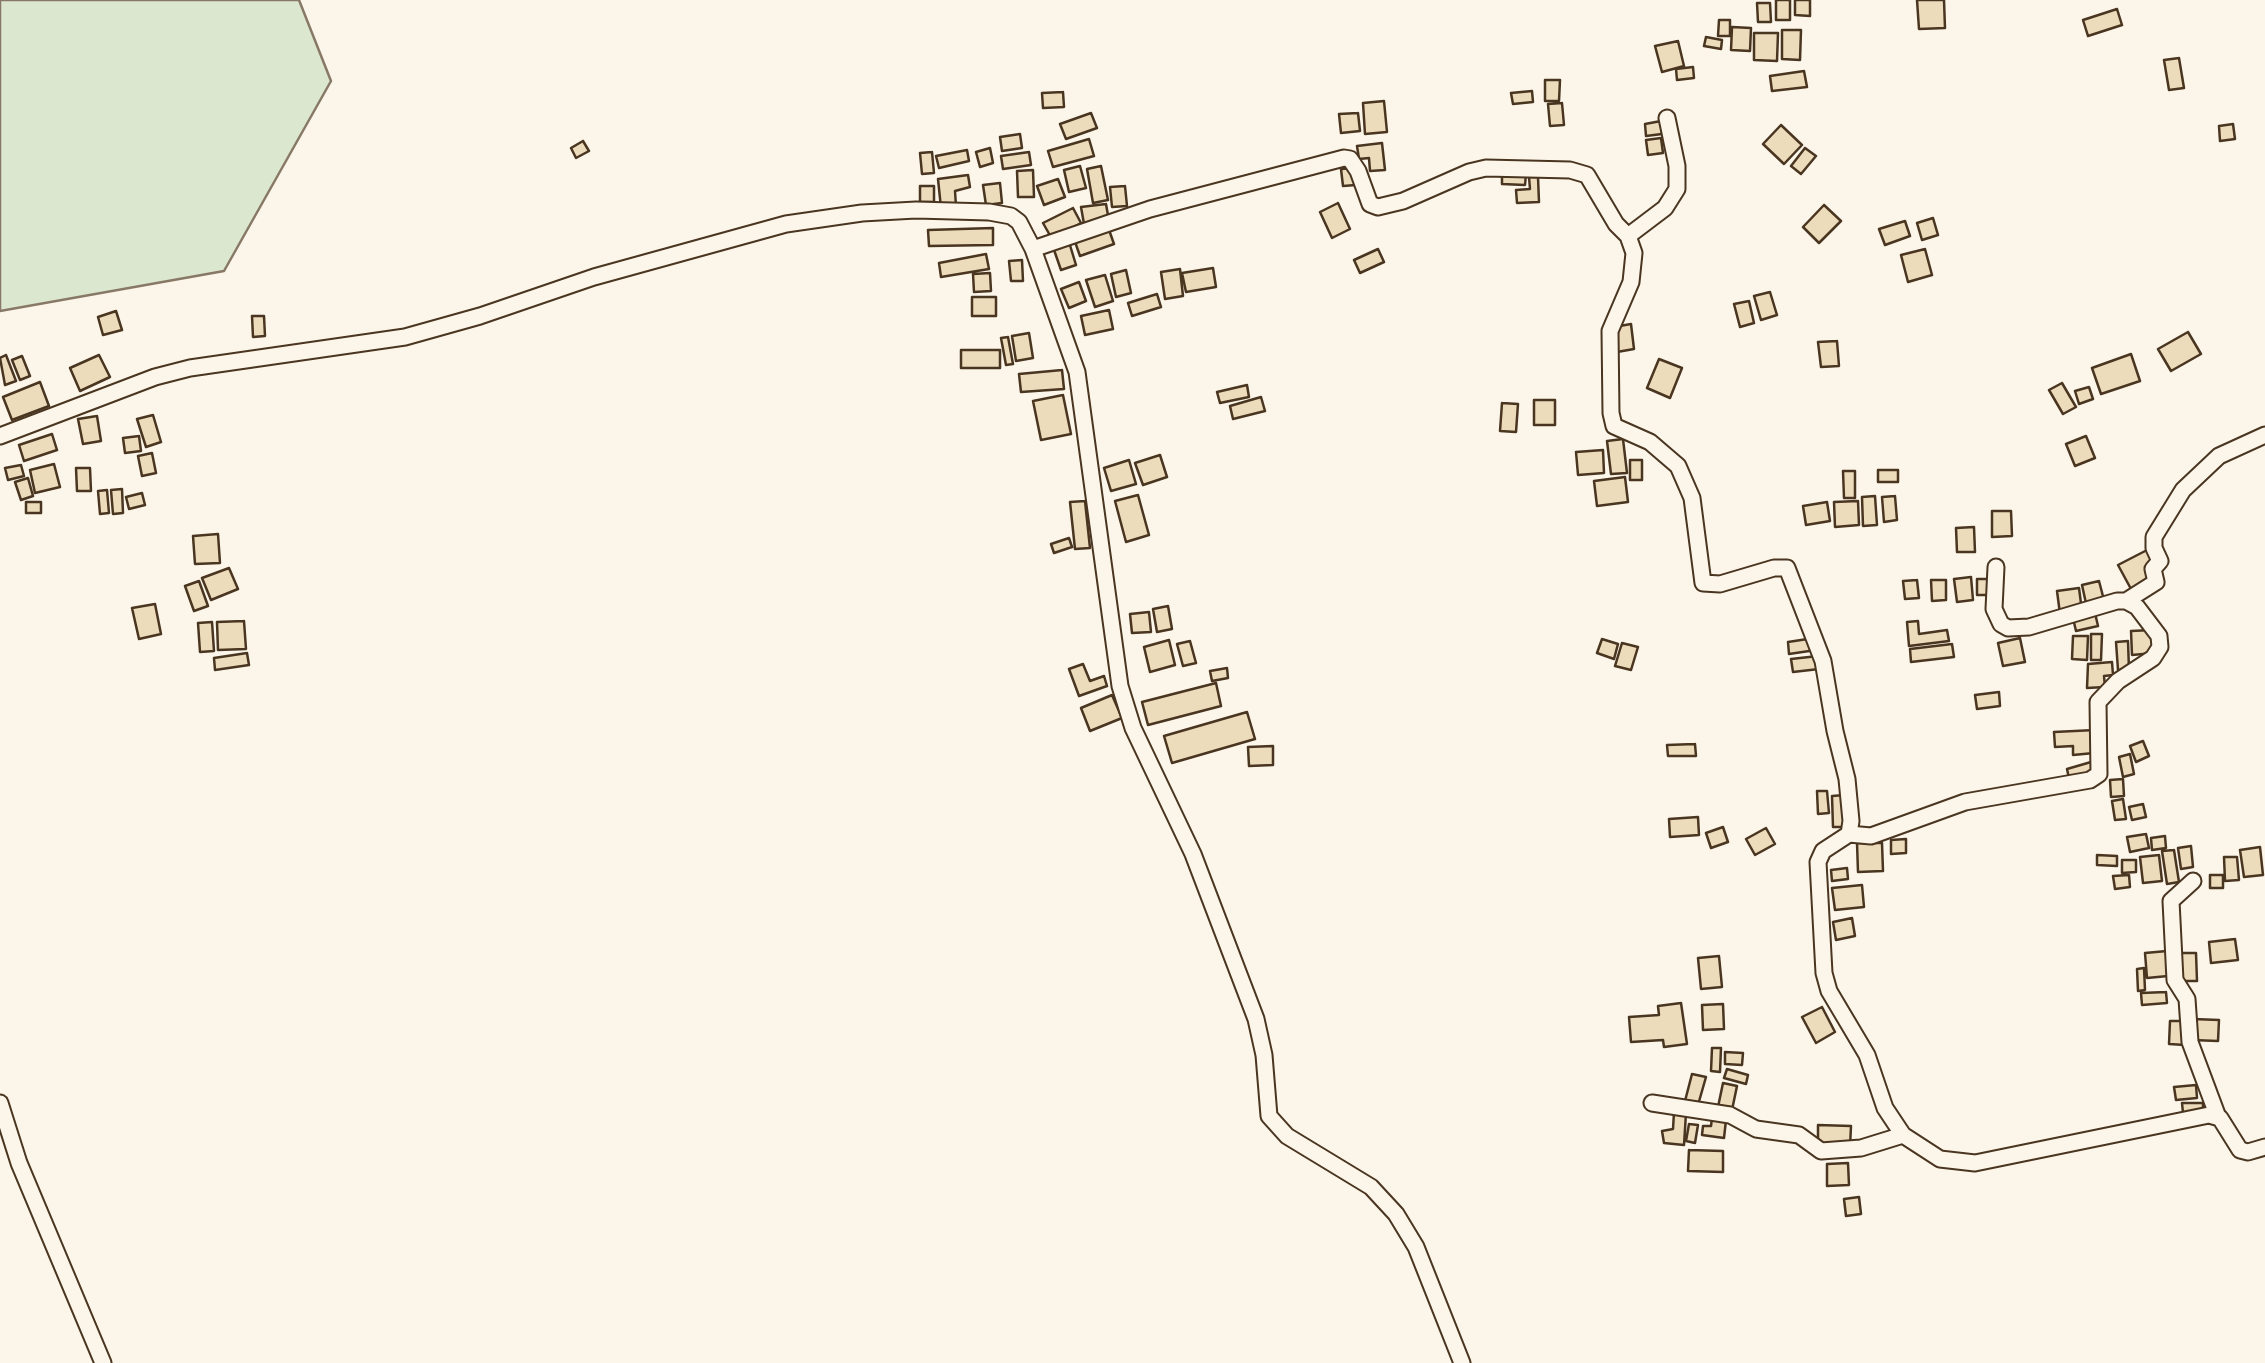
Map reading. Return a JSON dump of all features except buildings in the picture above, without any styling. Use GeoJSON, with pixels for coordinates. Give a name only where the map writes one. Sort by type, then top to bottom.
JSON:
{"type":"FeatureCollection","features":[{"type":"Feature","properties":{"kind":"street"},"geometry":{"type":"LineString","coordinates":[[1628,236],[1665,208],[1677,190],[1677,166],[1667,118]]}},
{"type":"Feature","properties":{"kind":"street"},"geometry":{"type":"LineString","coordinates":[[1033,250],[1150,209],[1344,158],[1350,159],[1358,171],[1369,202],[1378,207],[1486,168],[1584,173],[1628,236],[1634,270],[1610,331],[1612,422],[1650,442],[1678,466],[1692,498],[1705,585],[1774,568],[1790,570],[1823,662],[1834,731],[1848,779],[1849,834]]}},
{"type":"Feature","properties":{"kind":"street"},"geometry":{"type":"LineString","coordinates":[[0,436],[190,368],[405,338],[613,271],[786,224],[862,213],[989,212],[1015,218],[1033,250],[1076,372],[1120,686],[1133,728],[1193,854],[1256,1018],[1264,1054],[1269,1116],[1286,1136],[1370,1187],[1396,1214],[1416,1247],[1462,1363]]}},
{"type":"Feature","properties":{"kind":"street"},"geometry":{"type":"LineString","coordinates":[[2126,601],[2156,582],[2153,569],[2160,561],[2154,537],[2183,490],[2218,456],[2265,435]]}},
{"type":"Feature","properties":{"kind":"street"},"geometry":{"type":"LineString","coordinates":[[1996,567],[1994,608],[2001,624],[2008,628],[2126,601],[2137,607],[2153,626],[2160,647],[2153,658],[2118,682],[2098,702],[2101,767],[2097,776],[2070,785],[1965,802],[1871,836],[1849,834],[1823,851],[1818,862],[1824,972],[1829,991],[1867,1054],[1885,1108],[1903,1134],[1940,1159],[1976,1164],[2203,1116],[2218,1117]]}},
{"type":"Feature","properties":{"kind":"street"},"geometry":{"type":"LineString","coordinates":[[2193,881],[2171,901],[2175,980],[2187,999],[2190,1042],[2218,1117],[2240,1150],[2250,1152],[2265,1147]]}},
{"type":"Feature","properties":{"kind":"street"},"geometry":{"type":"LineString","coordinates":[[1652,1103],[1730,1115],[1756,1129],[1799,1136],[1821,1151],[1862,1148],[1903,1134]]}},
{"type":"Feature","properties":{"kind":"street"},"geometry":{"type":"LineString","coordinates":[[0,1104],[19,1163],[103,1363]]}},
{"type":"Feature","properties":{"kind":"green space"},"geometry":{"type":"Polygon","coordinates":[[[0,0],[299,0],[331,81],[224,271],[0,311],[0,0]]]}}]}
